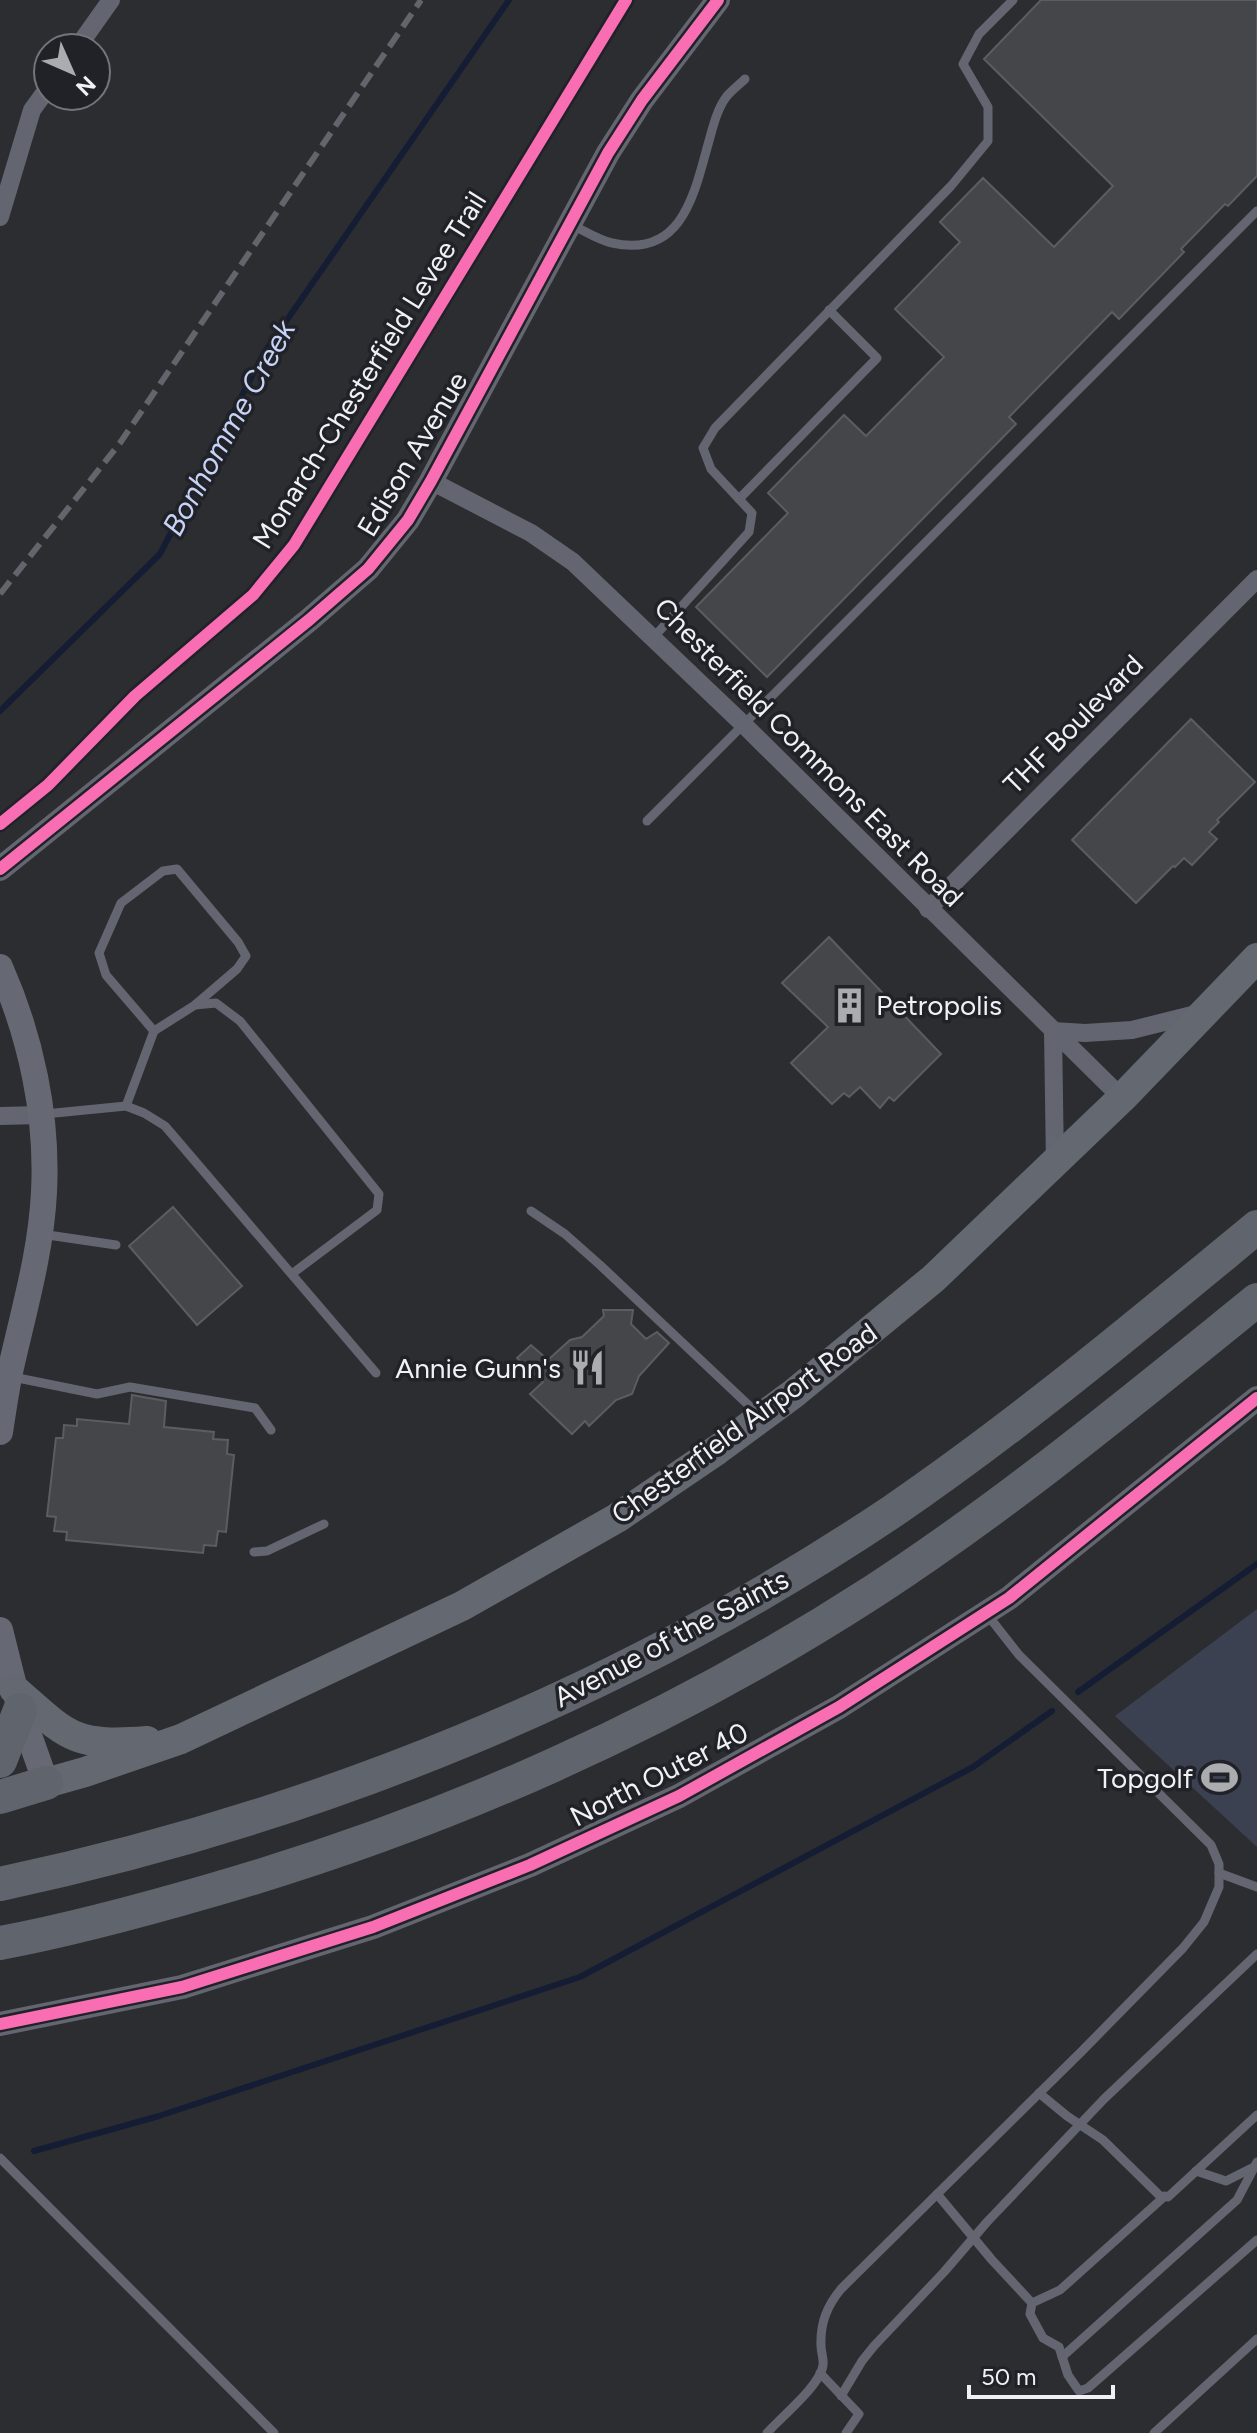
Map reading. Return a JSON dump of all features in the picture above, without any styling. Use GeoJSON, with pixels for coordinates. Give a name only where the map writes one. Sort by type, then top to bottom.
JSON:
{"type":"FeatureCollection","features":[{"type":"Feature","properties":{"kind":"highway","name":"Avenue of the Saints"},"geometry":{"type":"LineString","coordinates":[[0,1884],[135,1853],[258,1818],[325,1795],[455,1745],[650,1656],[772,1588],[951,1470],[1064,1384],[1257,1227]]}},
{"type":"Feature","properties":{"kind":"highway","name":"Avenue of the Saints"},"geometry":{"type":"LineString","coordinates":[[0,1943],[162,1905],[297,1865],[497,1790],[688,1699],[811,1629],[931,1552],[1047,1469],[1257,1300]]}},
{"type":"Feature","properties":{"kind":"highway"},"geometry":{"type":"LineString","coordinates":[[0,1761],[17,1699]]}},
{"type":"Feature","properties":{"kind":"highway"},"geometry":{"type":"LineString","coordinates":[[0,1797],[46,1783]]}},
{"type":"Feature","properties":{"kind":"main road","name":"Chesterfield Airport Road"},"geometry":{"type":"LineString","coordinates":[[46,1783],[181,1739],[374,1649],[487,1592],[617,1518],[762,1417],[933,1279],[1122,1098],[1257,958]]}},
{"type":"Feature","properties":{"kind":"main road"},"geometry":{"type":"LineString","coordinates":[[0,967],[22,1025],[41,1115],[44,1192],[28,1300],[7,1372],[0,1432]]}},
{"type":"Feature","properties":{"kind":"main road"},"geometry":{"type":"LineString","coordinates":[[0,1630],[17,1699],[46,1783]]}},
{"type":"Feature","properties":{"kind":"main road"},"geometry":{"type":"LineString","coordinates":[[17,1699],[60,1730],[93,1743],[181,1739]]}},
{"type":"Feature","properties":{"kind":"street"},"geometry":{"type":"LineString","coordinates":[[88,32],[111,0]]}},
{"type":"Feature","properties":{"kind":"street","name":"Edison Avenue"},"geometry":{"type":"LineString","coordinates":[[0,869],[297,630],[368,569],[390,545],[431,481],[608,153],[642,100],[718,0]]}},
{"type":"Feature","properties":{"kind":"street"},"geometry":{"type":"LineString","coordinates":[[0,217],[32,110]]}},
{"type":"Feature","properties":{"kind":"street","name":"Chesterfield Commons East Road"},"geometry":{"type":"LineString","coordinates":[[431,481],[531,533],[573,562],[744,725],[1122,1098]]}},
{"type":"Feature","properties":{"kind":"street","name":"THF Boulevard"},"geometry":{"type":"LineString","coordinates":[[928,909],[1257,579]]}},
{"type":"Feature","properties":{"kind":"street"},"geometry":{"type":"LineString","coordinates":[[1055,1164],[1053,1031],[1085,1033],[1132,1030],[1204,1011]]}},
{"type":"Feature","properties":{"kind":"street"},"geometry":{"type":"LineString","coordinates":[[0,1116],[41,1115]]}},
{"type":"Feature","properties":{"kind":"street","name":"North Outer 40"},"geometry":{"type":"LineString","coordinates":[[0,2024],[182,1987],[373,1927],[530,1865],[679,1796],[839,1707],[1009,1598],[1257,1398]]}},
{"type":"Feature","properties":{"kind":"lane"},"geometry":{"type":"LineString","coordinates":[[653,638],[749,532],[752,513],[711,469],[703,448],[715,428],[951,186],[988,141],[988,107],[963,64],[979,34],[1013,0]]}},
{"type":"Feature","properties":{"kind":"lane"},"geometry":{"type":"LineString","coordinates":[[569,224],[608,243],[636,247],[660,240],[679,223],[693,197],[714,123],[726,96],[745,79]]}},
{"type":"Feature","properties":{"kind":"lane"},"geometry":{"type":"LineString","coordinates":[[647,821],[1257,211]]}},
{"type":"Feature","properties":{"kind":"lane"},"geometry":{"type":"LineString","coordinates":[[739,499],[877,358],[829,310]]}},
{"type":"Feature","properties":{"kind":"lane"},"geometry":{"type":"LineString","coordinates":[[126,1106],[154,1031],[195,1005],[237,969],[246,956],[238,942],[177,869],[163,871],[121,903],[99,953],[106,975],[154,1031]]}},
{"type":"Feature","properties":{"kind":"lane"},"geometry":{"type":"LineString","coordinates":[[195,1005],[216,1003],[240,1021],[379,1194],[377,1210],[293,1273]]}},
{"type":"Feature","properties":{"kind":"lane"},"geometry":{"type":"LineString","coordinates":[[41,1115],[126,1106],[165,1126],[376,1373]]}},
{"type":"Feature","properties":{"kind":"lane"},"geometry":{"type":"LineString","coordinates":[[531,1211],[565,1234],[762,1417]]}},
{"type":"Feature","properties":{"kind":"lane"},"geometry":{"type":"LineString","coordinates":[[39,1233],[116,1245]]}},
{"type":"Feature","properties":{"kind":"lane"},"geometry":{"type":"LineString","coordinates":[[7,1372],[97,1394],[130,1387],[255,1408],[271,1430]]}},
{"type":"Feature","properties":{"kind":"lane"},"geometry":{"type":"LineString","coordinates":[[254,1552],[267,1551],[324,1524]]}},
{"type":"Feature","properties":{"kind":"lane"},"geometry":{"type":"LineString","coordinates":[[767,2433],[820,2373],[823,2365],[823,2317],[841,2289],[1173,1958],[1204,1922],[1219,1887],[1219,1864],[1211,1845],[1019,1655],[985,1612]]}},
{"type":"Feature","properties":{"kind":"lane"},"geometry":{"type":"LineString","coordinates":[[1219,1873],[1257,1887]]}},
{"type":"Feature","properties":{"kind":"lane"},"geometry":{"type":"LineString","coordinates":[[841,2396],[874,2346],[973,2238],[1104,2099],[1257,1954]]}},
{"type":"Feature","properties":{"kind":"lane"},"geometry":{"type":"LineString","coordinates":[[1039,2093],[1103,2140],[1160,2196],[1168,2197],[1257,2115]]}},
{"type":"Feature","properties":{"kind":"lane"},"geometry":{"type":"LineString","coordinates":[[0,2158],[274,2433]]}},
{"type":"Feature","properties":{"kind":"lane"},"geometry":{"type":"LineString","coordinates":[[1196,2171],[1226,2181],[1256,2164]]}},
{"type":"Feature","properties":{"kind":"lane"},"geometry":{"type":"LineString","coordinates":[[1062,2357],[1237,2200],[1256,2164]]}},
{"type":"Feature","properties":{"kind":"lane"},"geometry":{"type":"LineString","coordinates":[[937,2194],[1032,2303]]}},
{"type":"Feature","properties":{"kind":"lane"},"geometry":{"type":"LineString","coordinates":[[1032,2303],[1060,2290],[1165,2196]]}},
{"type":"Feature","properties":{"kind":"lane"},"geometry":{"type":"LineString","coordinates":[[1032,2303],[1030,2314],[1043,2338],[1059,2347],[1068,2375],[1079,2391],[1088,2388],[1257,2240]]}},
{"type":"Feature","properties":{"kind":"lane"},"geometry":{"type":"LineString","coordinates":[[1154,2433],[1257,2339]]}},
{"type":"Feature","properties":{"kind":"lane"},"geometry":{"type":"LineString","coordinates":[[820,2373],[859,2414],[846,2433]]}},
{"type":"Feature","properties":{"kind":"shaded area","name":"Topgolf"},"geometry":{"type":"Polygon","coordinates":[[[1257,1609],[1257,1847],[1115,1716],[1257,1609]]]}},
{"type":"Feature","properties":{"kind":"building"},"geometry":{"type":"Polygon","coordinates":[[[1041,0],[1257,0],[1257,176],[1181,249],[1184,252],[1119,319],[1112,312],[1009,417],[1016,424],[767,677],[696,607],[788,513],[768,493],[844,415],[866,436],[944,357],[895,309],[960,242],[940,222],[983,178],[1054,247],[1113,186],[984,59],[1041,0]]]}},
{"type":"Feature","properties":{"kind":"building"},"geometry":{"type":"Polygon","coordinates":[[[1191,719],[1255,782],[1217,820],[1219,822],[1209,832],[1217,839],[1192,865],[1184,858],[1136,903],[1072,840],[1191,719]]]}},
{"type":"Feature","properties":{"kind":"building","name":"Petropolis"},"geometry":{"type":"Polygon","coordinates":[[[829,937],[941,1054],[894,1101],[889,1097],[880,1108],[860,1087],[849,1097],[844,1093],[832,1104],[791,1063],[828,1027],[782,983],[829,937]]]}},
{"type":"Feature","properties":{"kind":"building"},"geometry":{"type":"Polygon","coordinates":[[[173,1207],[242,1286],[197,1325],[129,1246],[173,1207]]]}},
{"type":"Feature","properties":{"kind":"building","name":"Annie Gunn's"},"geometry":{"type":"Polygon","coordinates":[[[603,1310],[633,1310],[631,1324],[646,1339],[657,1332],[669,1343],[639,1376],[632,1394],[616,1400],[589,1426],[585,1421],[572,1434],[530,1394],[543,1382],[517,1358],[531,1345],[548,1360],[570,1340],[582,1337],[604,1316],[603,1310]]]}},
{"type":"Feature","properties":{"kind":"building"},"geometry":{"type":"Polygon","coordinates":[[[132,1395],[166,1401],[164,1427],[214,1432],[213,1439],[228,1440],[227,1454],[234,1455],[226,1532],[218,1531],[216,1546],[204,1545],[203,1553],[66,1540],[67,1532],[54,1531],[56,1517],[47,1516],[56,1438],[63,1438],[64,1425],[77,1426],[77,1419],[129,1424],[132,1395]]]}},
{"type":"Feature","properties":{"kind":"waterway","name":"Bonhomme Creek"},"geometry":{"type":"LineString","coordinates":[[0,711],[160,554],[264,353],[509,0]]}},
{"type":"Feature","properties":{"kind":"waterway"},"geometry":{"type":"LineString","coordinates":[[1078,1692],[1257,1564]]}},
{"type":"Feature","properties":{"kind":"waterway"},"geometry":{"type":"LineString","coordinates":[[34,2151],[159,2116],[580,1977],[973,1767],[1052,1711]]}},
{"type":"Feature","properties":{"kind":"railway"},"geometry":{"type":"LineString","coordinates":[[0,594],[120,443],[421,0]]}},
{"type":"Feature","properties":{"kind":"cycle path","name":"Monarch-Chesterfield Levee Trail"},"geometry":{"type":"LineString","coordinates":[[0,824],[48,785],[135,696],[253,595],[294,545],[626,0]]}},
{"type":"Feature","properties":{"kind":"cycle path"},"geometry":{"type":"LineString","coordinates":[[0,869],[368,569],[408,520],[431,481],[608,153],[642,100],[718,0]]}},
{"type":"Feature","properties":{"kind":"cycle path"},"geometry":{"type":"LineString","coordinates":[[0,2024],[182,1987],[373,1927],[530,1865],[679,1796],[839,1707],[1009,1598],[1257,1398]]}},
{"type":"Feature","properties":{"kind":"place","name":"Petropolis"},"geometry":{"type":"Point","coordinates":[850,1005]}},
{"type":"Feature","properties":{"kind":"place","name":"Annie Gunn's"},"geometry":{"type":"Point","coordinates":[587,1368]}},
{"type":"Feature","properties":{"kind":"place","name":"Topgolf"},"geometry":{"type":"Point","coordinates":[1219,1778]}}]}
